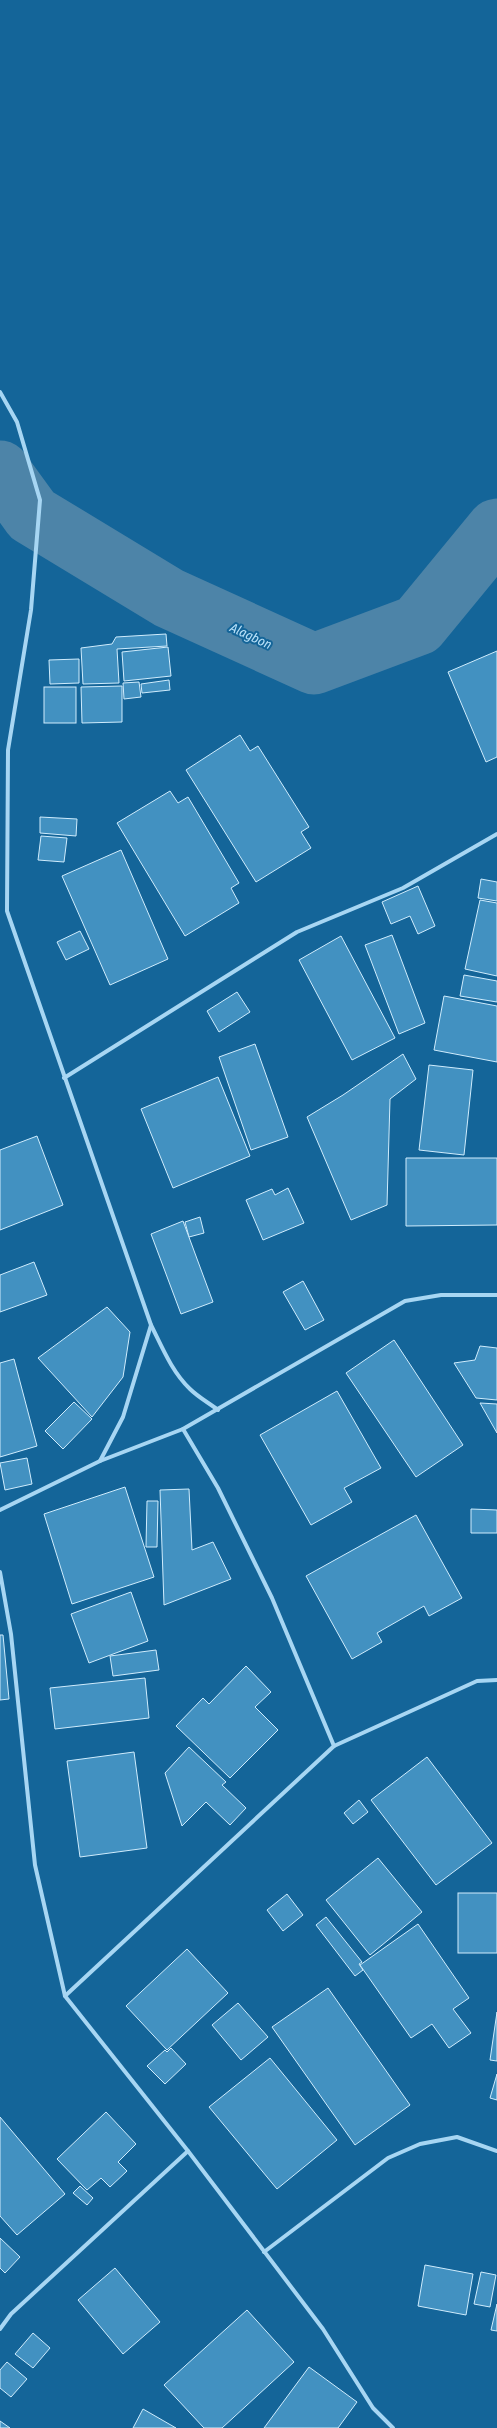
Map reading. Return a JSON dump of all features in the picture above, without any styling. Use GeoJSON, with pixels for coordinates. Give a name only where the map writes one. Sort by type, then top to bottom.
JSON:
{"type":"FeatureCollection","features":[{"type":"Feature","properties":{"kind":"street"},"geometry":{"type":"LineString","coordinates":[[0,392],[18,422],[40,500],[31,610],[8,750],[7,911],[151,1325],[170,1364],[179,1376],[190,1389],[218,1410]]}},
{"type":"Feature","properties":{"kind":"street"},"geometry":{"type":"LineString","coordinates":[[64,1078],[297,932],[403,888],[497,834]]}},
{"type":"Feature","properties":{"kind":"street"},"geometry":{"type":"LineString","coordinates":[[0,1510],[100,1460],[183,1429],[405,1301],[441,1294],[497,1295]]}},
{"type":"Feature","properties":{"kind":"street"},"geometry":{"type":"LineString","coordinates":[[100,1460],[123,1417],[151,1325]]}},
{"type":"Feature","properties":{"kind":"street"},"geometry":{"type":"LineString","coordinates":[[183,1429],[218,1488],[272,1598],[334,1746]]}},
{"type":"Feature","properties":{"kind":"street"},"geometry":{"type":"LineString","coordinates":[[0,1572],[11,1634],[35,1865],[65,1996],[188,2151],[323,2329],[373,2408],[393,2428]]}},
{"type":"Feature","properties":{"kind":"street"},"geometry":{"type":"LineString","coordinates":[[65,1996],[334,1746],[477,1680],[497,1680]]}},
{"type":"Feature","properties":{"kind":"street"},"geometry":{"type":"LineString","coordinates":[[264,2252],[388,2158],[420,2144],[457,2137],[497,2150]]}},
{"type":"Feature","properties":{"kind":"street"},"geometry":{"type":"LineString","coordinates":[[0,2329],[11,2314],[188,2151]]}},
{"type":"Feature","properties":{"kind":"building"},"geometry":{"type":"Polygon","coordinates":[[[166,634],[167,646],[117,649],[119,683],[83,684],[81,648],[112,644],[116,637],[166,634]]]}},
{"type":"Feature","properties":{"kind":"building"},"geometry":{"type":"Polygon","coordinates":[[[168,647],[171,676],[124,681],[122,652],[168,647]]]}},
{"type":"Feature","properties":{"kind":"building"},"geometry":{"type":"Polygon","coordinates":[[[497,651],[497,757],[486,762],[448,672],[497,651]]]}},
{"type":"Feature","properties":{"kind":"building"},"geometry":{"type":"Polygon","coordinates":[[[79,659],[79,683],[50,684],[49,660],[79,659]]]}},
{"type":"Feature","properties":{"kind":"building"},"geometry":{"type":"Polygon","coordinates":[[[169,680],[170,690],[142,693],[141,684],[169,680]]]}},
{"type":"Feature","properties":{"kind":"building"},"geometry":{"type":"Polygon","coordinates":[[[139,682],[141,697],[124,699],[123,683],[139,682]]]}},
{"type":"Feature","properties":{"kind":"building"},"geometry":{"type":"Polygon","coordinates":[[[122,686],[122,722],[82,723],[81,687],[122,686]]]}},
{"type":"Feature","properties":{"kind":"building"},"geometry":{"type":"Polygon","coordinates":[[[44,687],[76,687],[76,723],[44,723],[44,687]]]}},
{"type":"Feature","properties":{"kind":"building"},"geometry":{"type":"Polygon","coordinates":[[[240,735],[250,751],[258,746],[309,827],[301,832],[311,848],[256,882],[186,770],[240,735]]]}},
{"type":"Feature","properties":{"kind":"building"},"geometry":{"type":"Polygon","coordinates":[[[170,791],[178,803],[188,797],[239,883],[231,888],[239,903],[185,936],[117,823],[170,791]]]}},
{"type":"Feature","properties":{"kind":"building"},"geometry":{"type":"Polygon","coordinates":[[[40,817],[77,819],[76,836],[40,833],[40,817]]]}},
{"type":"Feature","properties":{"kind":"building"},"geometry":{"type":"Polygon","coordinates":[[[41,836],[67,838],[64,862],[38,860],[41,836]]]}},
{"type":"Feature","properties":{"kind":"building"},"geometry":{"type":"Polygon","coordinates":[[[121,850],[168,959],[110,985],[62,876],[121,850]]]}},
{"type":"Feature","properties":{"kind":"building"},"geometry":{"type":"Polygon","coordinates":[[[481,879],[497,882],[497,901],[478,898],[481,879]]]}},
{"type":"Feature","properties":{"kind":"building"},"geometry":{"type":"Polygon","coordinates":[[[418,886],[435,926],[418,934],[410,916],[391,924],[382,902],[418,886]]]}},
{"type":"Feature","properties":{"kind":"building"},"geometry":{"type":"Polygon","coordinates":[[[480,900],[497,903],[497,976],[465,969],[480,900]]]}},
{"type":"Feature","properties":{"kind":"building"},"geometry":{"type":"Polygon","coordinates":[[[80,931],[89,949],[66,960],[57,942],[80,931]]]}},
{"type":"Feature","properties":{"kind":"building"},"geometry":{"type":"Polygon","coordinates":[[[392,935],[425,1023],[399,1034],[365,945],[392,935]]]}},
{"type":"Feature","properties":{"kind":"building"},"geometry":{"type":"Polygon","coordinates":[[[341,936],[395,1038],[352,1060],[299,960],[341,936]]]}},
{"type":"Feature","properties":{"kind":"building"},"geometry":{"type":"Polygon","coordinates":[[[464,975],[497,981],[497,1002],[460,996],[464,975]]]}},
{"type":"Feature","properties":{"kind":"building"},"geometry":{"type":"Polygon","coordinates":[[[237,992],[250,1012],[219,1032],[207,1011],[237,992]]]}},
{"type":"Feature","properties":{"kind":"building"},"geometry":{"type":"Polygon","coordinates":[[[444,996],[497,1006],[497,1062],[434,1050],[444,996]]]}},
{"type":"Feature","properties":{"kind":"building"},"geometry":{"type":"Polygon","coordinates":[[[255,1044],[288,1137],[251,1150],[219,1057],[255,1044]]]}},
{"type":"Feature","properties":{"kind":"building"},"geometry":{"type":"Polygon","coordinates":[[[403,1054],[416,1079],[390,1099],[387,1205],[351,1220],[307,1117],[343,1095],[403,1054]]]}},
{"type":"Feature","properties":{"kind":"building"},"geometry":{"type":"Polygon","coordinates":[[[429,1065],[473,1070],[464,1155],[419,1150],[429,1065]]]}},
{"type":"Feature","properties":{"kind":"building"},"geometry":{"type":"Polygon","coordinates":[[[218,1077],[250,1156],[173,1188],[141,1109],[218,1077]]]}},
{"type":"Feature","properties":{"kind":"building"},"geometry":{"type":"Polygon","coordinates":[[[37,1136],[63,1205],[0,1230],[0,1150],[37,1136]]]}},
{"type":"Feature","properties":{"kind":"building"},"geometry":{"type":"Polygon","coordinates":[[[406,1158],[497,1158],[497,1225],[406,1226],[406,1158]]]}},
{"type":"Feature","properties":{"kind":"building"},"geometry":{"type":"Polygon","coordinates":[[[288,1188],[304,1223],[263,1240],[246,1200],[272,1189],[275,1195],[288,1188]]]}},
{"type":"Feature","properties":{"kind":"building"},"geometry":{"type":"Polygon","coordinates":[[[200,1217],[204,1233],[189,1237],[185,1222],[200,1217]]]}},
{"type":"Feature","properties":{"kind":"building"},"geometry":{"type":"Polygon","coordinates":[[[183,1221],[213,1302],[181,1314],[151,1234],[183,1221]]]}},
{"type":"Feature","properties":{"kind":"building"},"geometry":{"type":"Polygon","coordinates":[[[34,1262],[47,1295],[0,1312],[0,1275],[34,1262]]]}},
{"type":"Feature","properties":{"kind":"building"},"geometry":{"type":"Polygon","coordinates":[[[303,1281],[324,1320],[305,1330],[283,1292],[303,1281]]]}},
{"type":"Feature","properties":{"kind":"building"},"geometry":{"type":"Polygon","coordinates":[[[107,1307],[130,1332],[123,1377],[92,1417],[38,1358],[107,1307]]]}},
{"type":"Feature","properties":{"kind":"building"},"geometry":{"type":"Polygon","coordinates":[[[394,1340],[463,1445],[416,1477],[346,1373],[394,1340]]]}},
{"type":"Feature","properties":{"kind":"building"},"geometry":{"type":"Polygon","coordinates":[[[480,1346],[497,1348],[497,1400],[476,1398],[454,1363],[475,1360],[480,1346]]]}},
{"type":"Feature","properties":{"kind":"building"},"geometry":{"type":"Polygon","coordinates":[[[14,1359],[37,1446],[0,1457],[0,1363],[14,1359]]]}},
{"type":"Feature","properties":{"kind":"building"},"geometry":{"type":"Polygon","coordinates":[[[337,1391],[381,1468],[344,1488],[352,1502],[311,1525],[260,1435],[337,1391]]]}},
{"type":"Feature","properties":{"kind":"building"},"geometry":{"type":"Polygon","coordinates":[[[74,1402],[92,1419],[63,1449],[45,1431],[74,1402]]]}},
{"type":"Feature","properties":{"kind":"building"},"geometry":{"type":"Polygon","coordinates":[[[480,1403],[497,1404],[497,1433],[480,1403]]]}},
{"type":"Feature","properties":{"kind":"building"},"geometry":{"type":"Polygon","coordinates":[[[27,1458],[32,1484],[5,1490],[0,1463],[27,1458]]]}},
{"type":"Feature","properties":{"kind":"building"},"geometry":{"type":"Polygon","coordinates":[[[125,1487],[154,1577],[72,1604],[44,1514],[125,1487]]]}},
{"type":"Feature","properties":{"kind":"building"},"geometry":{"type":"Polygon","coordinates":[[[189,1489],[192,1550],[213,1542],[231,1579],[164,1605],[160,1490],[189,1489]]]}},
{"type":"Feature","properties":{"kind":"building"},"geometry":{"type":"Polygon","coordinates":[[[147,1501],[158,1501],[157,1547],[146,1547],[147,1501]]]}},
{"type":"Feature","properties":{"kind":"building"},"geometry":{"type":"Polygon","coordinates":[[[471,1509],[497,1510],[497,1533],[471,1533],[471,1509]]]}},
{"type":"Feature","properties":{"kind":"building"},"geometry":{"type":"Polygon","coordinates":[[[416,1515],[462,1598],[429,1616],[424,1606],[377,1633],[382,1642],[352,1659],[306,1576],[416,1515]]]}},
{"type":"Feature","properties":{"kind":"building"},"geometry":{"type":"Polygon","coordinates":[[[131,1592],[148,1641],[89,1663],[71,1614],[131,1592]]]}},
{"type":"Feature","properties":{"kind":"building"},"geometry":{"type":"Polygon","coordinates":[[[0,1635],[3,1635],[9,1699],[0,1700],[0,1635]]]}},
{"type":"Feature","properties":{"kind":"building"},"geometry":{"type":"Polygon","coordinates":[[[156,1650],[159,1670],[113,1676],[110,1656],[156,1650]]]}},
{"type":"Feature","properties":{"kind":"building"},"geometry":{"type":"Polygon","coordinates":[[[246,1666],[271,1692],[255,1707],[278,1730],[230,1778],[176,1726],[203,1698],[209,1704],[246,1666]]]}},
{"type":"Feature","properties":{"kind":"building"},"geometry":{"type":"Polygon","coordinates":[[[145,1678],[149,1718],[55,1729],[50,1688],[145,1678]]]}},
{"type":"Feature","properties":{"kind":"building"},"geometry":{"type":"Polygon","coordinates":[[[189,1747],[226,1782],[222,1785],[246,1808],[230,1825],[206,1802],[182,1826],[165,1773],[189,1747]]]}},
{"type":"Feature","properties":{"kind":"building"},"geometry":{"type":"Polygon","coordinates":[[[134,1752],[147,1848],[80,1857],[67,1761],[134,1752]]]}},
{"type":"Feature","properties":{"kind":"building"},"geometry":{"type":"Polygon","coordinates":[[[427,1757],[492,1843],[436,1885],[371,1800],[427,1757]]]}},
{"type":"Feature","properties":{"kind":"building"},"geometry":{"type":"Polygon","coordinates":[[[359,1800],[368,1812],[353,1824],[344,1813],[359,1800]]]}},
{"type":"Feature","properties":{"kind":"building"},"geometry":{"type":"Polygon","coordinates":[[[378,1858],[422,1912],[370,1955],[326,1900],[378,1858]]]}},
{"type":"Feature","properties":{"kind":"building"},"geometry":{"type":"Polygon","coordinates":[[[458,1893],[497,1893],[497,1953],[458,1953],[458,1893]]]}},
{"type":"Feature","properties":{"kind":"building"},"geometry":{"type":"Polygon","coordinates":[[[287,1894],[303,1915],[283,1931],[267,1910],[287,1894]]]}},
{"type":"Feature","properties":{"kind":"building"},"geometry":{"type":"Polygon","coordinates":[[[326,1917],[362,1962],[359,1964],[363,1970],[355,1976],[316,1925],[326,1917]]]}},
{"type":"Feature","properties":{"kind":"building"},"geometry":{"type":"Polygon","coordinates":[[[418,1924],[469,1998],[453,2009],[471,2033],[449,2048],[432,2024],[411,2038],[360,1965],[418,1924]]]}},
{"type":"Feature","properties":{"kind":"building"},"geometry":{"type":"Polygon","coordinates":[[[187,1949],[228,1993],[167,2050],[126,2006],[187,1949]]]}},
{"type":"Feature","properties":{"kind":"building"},"geometry":{"type":"Polygon","coordinates":[[[328,1988],[410,2105],[355,2145],[272,2027],[328,1988]]]}},
{"type":"Feature","properties":{"kind":"building"},"geometry":{"type":"Polygon","coordinates":[[[238,2003],[268,2037],[241,2060],[212,2025],[238,2003]]]}},
{"type":"Feature","properties":{"kind":"building"},"geometry":{"type":"Polygon","coordinates":[[[497,2012],[497,2061],[490,2060],[497,2012]]]}},
{"type":"Feature","properties":{"kind":"building"},"geometry":{"type":"Polygon","coordinates":[[[171,2048],[186,2064],[165,2084],[147,2066],[165,2050],[167,2052],[171,2048]]]}},
{"type":"Feature","properties":{"kind":"building"},"geometry":{"type":"Polygon","coordinates":[[[270,2058],[337,2140],[277,2189],[209,2107],[270,2058]]]}},
{"type":"Feature","properties":{"kind":"building"},"geometry":{"type":"Polygon","coordinates":[[[497,2074],[497,2100],[490,2098],[497,2074]]]}},
{"type":"Feature","properties":{"kind":"building"},"geometry":{"type":"Polygon","coordinates":[[[106,2112],[136,2144],[118,2162],[127,2171],[110,2187],[101,2178],[87,2190],[57,2159],[106,2112]]]}},
{"type":"Feature","properties":{"kind":"building"},"geometry":{"type":"Polygon","coordinates":[[[0,2117],[65,2194],[17,2235],[0,2216],[0,2117]]]}},
{"type":"Feature","properties":{"kind":"building"},"geometry":{"type":"Polygon","coordinates":[[[80,2186],[93,2198],[87,2205],[73,2193],[80,2186]]]}},
{"type":"Feature","properties":{"kind":"building"},"geometry":{"type":"Polygon","coordinates":[[[0,2238],[20,2257],[5,2273],[0,2268],[0,2238]]]}},
{"type":"Feature","properties":{"kind":"building"},"geometry":{"type":"Polygon","coordinates":[[[425,2265],[473,2274],[466,2315],[418,2306],[425,2265]]]}},
{"type":"Feature","properties":{"kind":"building"},"geometry":{"type":"Polygon","coordinates":[[[115,2268],[160,2322],[123,2354],[78,2300],[115,2268]]]}},
{"type":"Feature","properties":{"kind":"building"},"geometry":{"type":"Polygon","coordinates":[[[481,2272],[496,2275],[490,2307],[474,2304],[481,2272]]]}},
{"type":"Feature","properties":{"kind":"building"},"geometry":{"type":"Polygon","coordinates":[[[497,2304],[497,2331],[491,2330],[497,2304]]]}},
{"type":"Feature","properties":{"kind":"building"},"geometry":{"type":"Polygon","coordinates":[[[247,2310],[294,2362],[222,2428],[204,2428],[164,2385],[247,2310]]]}},
{"type":"Feature","properties":{"kind":"building"},"geometry":{"type":"Polygon","coordinates":[[[33,2333],[50,2348],[33,2368],[15,2354],[33,2333]]]}},
{"type":"Feature","properties":{"kind":"building"},"geometry":{"type":"Polygon","coordinates":[[[7,2362],[27,2379],[11,2397],[0,2388],[0,2370],[7,2362]]]}},
{"type":"Feature","properties":{"kind":"building"},"geometry":{"type":"Polygon","coordinates":[[[309,2367],[357,2402],[338,2428],[264,2428],[309,2367]]]}},
{"type":"Feature","properties":{"kind":"building"},"geometry":{"type":"Polygon","coordinates":[[[143,2409],[176,2428],[133,2428],[143,2409]]]}},
{"type":"Feature","properties":{"kind":"building"},"geometry":{"type":"Polygon","coordinates":[[[0,2421],[10,2428],[0,2428],[0,2421]]]}},
{"type":"Feature","properties":{"kind":"waterway","name":"Alagbon"},"geometry":{"type":"LineString","coordinates":[[0,471],[32,515],[169,598],[314,664],[418,625],[497,529]]}}]}
